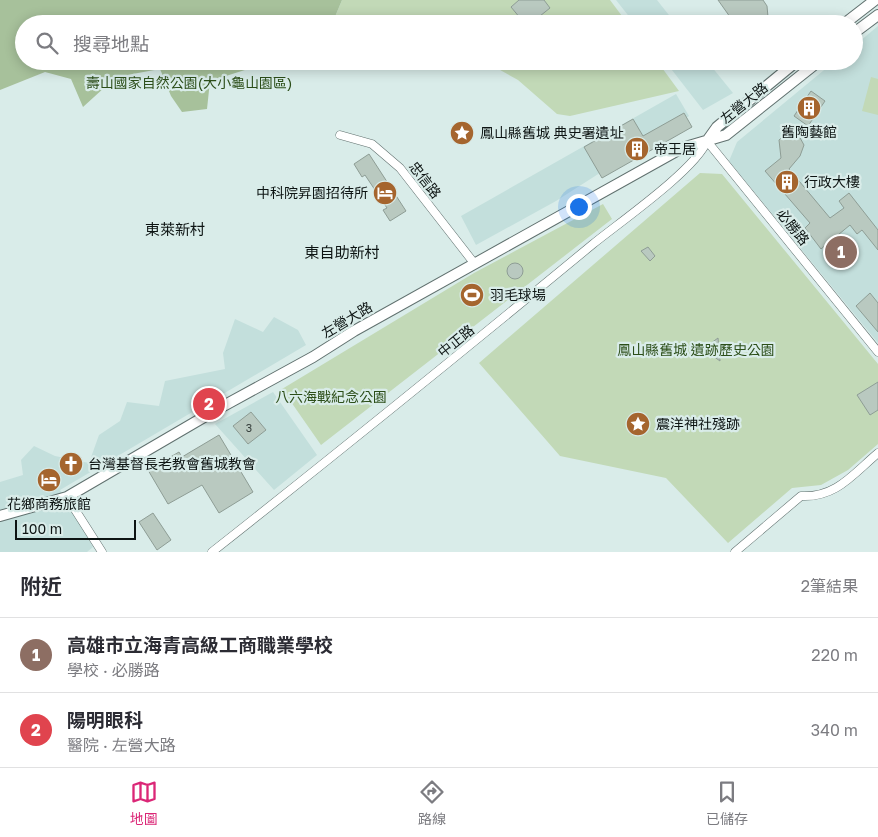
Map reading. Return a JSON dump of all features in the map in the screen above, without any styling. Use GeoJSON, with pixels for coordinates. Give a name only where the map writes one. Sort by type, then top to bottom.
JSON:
{"type":"FeatureCollection","features":[{"type":"Feature","properties":{"kind":"street"},"geometry":{"type":"LineString","coordinates":[[856,15],[875,0]]}},
{"type":"Feature","properties":{"kind":"street"},"geometry":{"type":"LineString","coordinates":[[863,26],[878,15]]}},
{"type":"Feature","properties":{"kind":"street","name":"左營大路"},"geometry":{"type":"LineString","coordinates":[[707,141],[717,127],[785,70]]}},
{"type":"Feature","properties":{"kind":"street","name":"左營大路"},"geometry":{"type":"LineString","coordinates":[[0,516],[67,498],[474,263],[682,148],[726,135],[808,70]]}},
{"type":"Feature","properties":{"kind":"street","name":"忠信路"},"geometry":{"type":"LineString","coordinates":[[340,135],[372,144],[400,168],[474,263]]}},
{"type":"Feature","properties":{"kind":"street","name":"必勝路"},"geometry":{"type":"LineString","coordinates":[[707,141],[878,352]]}},
{"type":"Feature","properties":{"kind":"street","name":"中正路"},"geometry":{"type":"LineString","coordinates":[[212,552],[388,412],[650,198],[695,160],[707,141]]}},
{"type":"Feature","properties":{"kind":"street"},"geometry":{"type":"LineString","coordinates":[[735,552],[801,496],[816,497],[835,490],[878,453]]}},
{"type":"Feature","properties":{"kind":"street"},"geometry":{"type":"LineString","coordinates":[[67,498],[102,552]]}},
{"type":"Feature","properties":{"kind":"shaded area"},"geometry":{"type":"Polygon","coordinates":[[[616,0],[657,0],[669,15],[628,15],[616,0]]]}},
{"type":"Feature","properties":{"kind":"shaded area"},"geometry":{"type":"Polygon","coordinates":[[[878,26],[878,343],[729,161],[737,142],[824,70],[863,70],[863,38],[878,26]]]}},
{"type":"Feature","properties":{"kind":"shaded area"},"geometry":{"type":"Polygon","coordinates":[[[672,70],[714,70],[733,93],[703,110],[672,70]]]}},
{"type":"Feature","properties":{"kind":"shaded area"},"geometry":{"type":"Polygon","coordinates":[[[676,94],[689,116],[556,201],[476,245],[461,216],[676,94]]]}},
{"type":"Feature","properties":{"kind":"shaded area"},"geometry":{"type":"Polygon","coordinates":[[[274,317],[298,330],[306,345],[60,490],[93,547],[87,552],[0,552],[0,482],[23,475],[21,460],[34,446],[55,456],[89,463],[99,435],[120,421],[127,402],[159,406],[165,381],[225,369],[223,353],[235,319],[263,332],[274,317]]]}},
{"type":"Feature","properties":{"kind":"shaded area"},"geometry":{"type":"Polygon","coordinates":[[[273,392],[317,455],[274,490],[215,424],[273,392]]]}},
{"type":"Feature","properties":{"kind":"green space","name":"壽山國家自然公園(大小龜山園區)"},"geometry":{"type":"Polygon","coordinates":[[[0,0],[342,0],[336,15],[15,15],[15,70],[154,70],[116,77],[83,107],[71,79],[45,72],[0,90],[0,0]]]}},
{"type":"Feature","properties":{"kind":"green space"},"geometry":{"type":"Polygon","coordinates":[[[342,0],[610,0],[621,15],[336,15],[342,0]]]}},
{"type":"Feature","properties":{"kind":"green space","name":"壽山國家自然公園(大小龜山園區)"},"geometry":{"type":"Polygon","coordinates":[[[160,70],[245,70],[210,81],[207,109],[182,112],[171,96],[160,70]]]}},
{"type":"Feature","properties":{"kind":"green space"},"geometry":{"type":"Polygon","coordinates":[[[500,70],[664,70],[679,91],[570,116],[557,114],[518,80],[500,70]]]}},
{"type":"Feature","properties":{"kind":"green space"},"geometry":{"type":"Polygon","coordinates":[[[871,77],[878,79],[878,115],[862,111],[871,77]]]}},
{"type":"Feature","properties":{"kind":"green space","name":"鳳山縣舊城 遺跡歷史公園"},"geometry":{"type":"Polygon","coordinates":[[[700,173],[722,174],[878,364],[878,444],[848,470],[821,485],[792,488],[728,543],[666,478],[560,456],[479,363],[700,173]]]}},
{"type":"Feature","properties":{"kind":"green space","name":"八六海戰紀念公園"},"geometry":{"type":"Polygon","coordinates":[[[603,204],[612,219],[321,445],[282,389],[474,273],[603,204]]]}},
{"type":"Feature","properties":{"kind":"building"},"geometry":{"type":"Polygon","coordinates":[[[519,0],[544,0],[550,8],[541,15],[518,15],[511,7],[519,0]]]}},
{"type":"Feature","properties":{"kind":"building"},"geometry":{"type":"Polygon","coordinates":[[[718,0],[763,0],[767,6],[768,15],[729,15],[718,0]]]}},
{"type":"Feature","properties":{"kind":"building","name":"舊陶藝館"},"geometry":{"type":"Polygon","coordinates":[[[811,91],[825,101],[808,126],[794,116],[811,91]]]}},
{"type":"Feature","properties":{"kind":"building"},"geometry":{"type":"Polygon","coordinates":[[[684,113],[692,127],[602,178],[584,147],[633,119],[643,136],[684,113]]]}},
{"type":"Feature","properties":{"kind":"building","name":"行政大樓"},"geometry":{"type":"Polygon","coordinates":[[[791,133],[799,136],[804,145],[800,156],[789,169],[830,218],[844,208],[839,201],[849,193],[878,230],[878,250],[862,230],[857,234],[850,225],[821,249],[805,228],[810,223],[765,171],[781,158],[779,140],[785,134],[791,133]]]}},
{"type":"Feature","properties":{"kind":"building","name":"中科院昇園招待所"},"geometry":{"type":"Polygon","coordinates":[[[369,154],[406,211],[390,221],[383,210],[387,208],[365,175],[362,177],[354,164],[369,154]]]}},
{"type":"Feature","properties":{"kind":"building"},"geometry":{"type":"Polygon","coordinates":[[[648,247],[655,256],[650,261],[641,251],[648,247]]]}},
{"type":"Feature","properties":{"kind":"building"},"geometry":{"type":"Polygon","coordinates":[[[512,263],[518,263],[523,268],[521,277],[512,279],[507,274],[507,268],[512,263]]]}},
{"type":"Feature","properties":{"kind":"building"},"geometry":{"type":"Polygon","coordinates":[[[870,293],[878,303],[878,332],[856,306],[870,293]]]}},
{"type":"Feature","properties":{"kind":"building"},"geometry":{"type":"Polygon","coordinates":[[[718,338],[720,361],[703,349],[718,338]]]}},
{"type":"Feature","properties":{"kind":"building"},"geometry":{"type":"Polygon","coordinates":[[[878,382],[878,410],[870,415],[857,395],[878,382]]]}},
{"type":"Feature","properties":{"kind":"building"},"geometry":{"type":"Polygon","coordinates":[[[251,412],[266,430],[248,444],[233,426],[251,412]]]}},
{"type":"Feature","properties":{"kind":"building"},"geometry":{"type":"Polygon","coordinates":[[[219,435],[253,492],[219,513],[202,485],[168,504],[148,470],[179,452],[182,457],[219,435]]]}},
{"type":"Feature","properties":{"kind":"building"},"geometry":{"type":"Polygon","coordinates":[[[153,513],[171,540],[157,550],[139,522],[153,513]]]}},
{"type":"Feature","properties":{"kind":"place","name":"舊陶藝館"},"geometry":{"type":"Point","coordinates":[809,108]}},
{"type":"Feature","properties":{"kind":"place","name":"鳳山縣舊城 典史署遺址"},"geometry":{"type":"Point","coordinates":[462,133]}},
{"type":"Feature","properties":{"kind":"place","name":"帝王居"},"geometry":{"type":"Point","coordinates":[637,149]}},
{"type":"Feature","properties":{"kind":"place","name":"行政大樓"},"geometry":{"type":"Point","coordinates":[787,182]}},
{"type":"Feature","properties":{"kind":"place","name":"中科院昇園招待所"},"geometry":{"type":"Point","coordinates":[385,193]}},
{"type":"Feature","properties":{"kind":"place","name":"高雄市立海青高級工商職業學校"},"geometry":{"type":"Point","coordinates":[841,252]}},
{"type":"Feature","properties":{"kind":"place","name":"羽毛球場"},"geometry":{"type":"Point","coordinates":[472,295]}},
{"type":"Feature","properties":{"kind":"place","name":"陽明眼科"},"geometry":{"type":"Point","coordinates":[209,404]}},
{"type":"Feature","properties":{"kind":"place","name":"震洋神社殘跡"},"geometry":{"type":"Point","coordinates":[638,424]}},
{"type":"Feature","properties":{"kind":"place","name":"台灣基督長老教會舊城教會"},"geometry":{"type":"Point","coordinates":[71,464]}},
{"type":"Feature","properties":{"kind":"place","name":"花鄉商務旅館"},"geometry":{"type":"Point","coordinates":[49,480]}},
{"type":"Feature","properties":{"kind":"district","name":"東萊新村"},"geometry":{"type":"Point","coordinates":[175,230]}},
{"type":"Feature","properties":{"kind":"district","name":"東自助新村"},"geometry":{"type":"Point","coordinates":[342,253]}}]}
